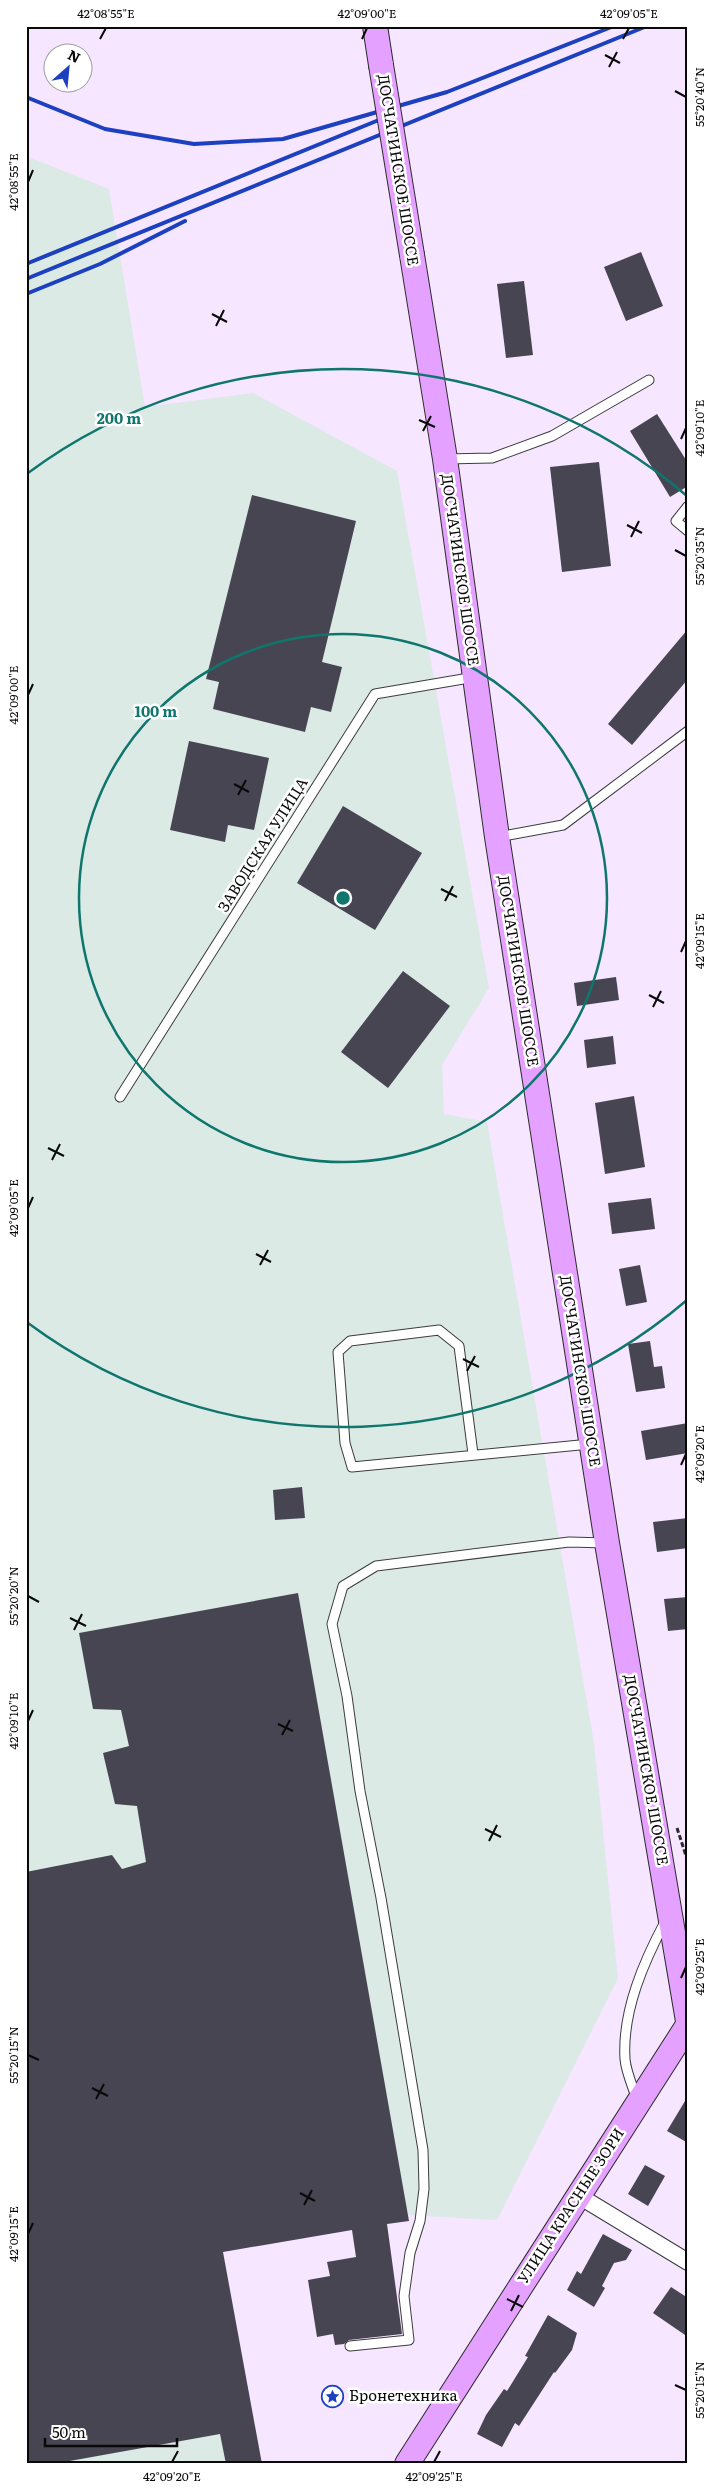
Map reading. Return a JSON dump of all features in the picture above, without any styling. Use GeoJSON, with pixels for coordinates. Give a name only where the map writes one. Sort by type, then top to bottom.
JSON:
{"type":"FeatureCollection","features":[{"type":"Feature","properties":{"kind":"street","name":"ДОСЧАТИНСКОЕ ШОССЕ"},"geometry":{"type":"LineString","coordinates":[[375,26],[445,459],[497,837],[607,1543],[679,1920],[688,2023]]}},
{"type":"Feature","properties":{"kind":"street","name":"УЛИЦА КРАСНЫЕ ЗОРИ"},"geometry":{"type":"LineString","coordinates":[[406,2464],[688,2023]]}},
{"type":"Feature","properties":{"kind":"street"},"geometry":{"type":"LineString","coordinates":[[579,2196],[688,2262]]}},
{"type":"Feature","properties":{"kind":"lane"},"geometry":{"type":"LineString","coordinates":[[445,459],[492,458],[552,436],[649,380]]}},
{"type":"Feature","properties":{"kind":"lane"},"geometry":{"type":"LineString","coordinates":[[688,506],[676,520],[688,531]]}},
{"type":"Feature","properties":{"kind":"lane","name":"ЗАВОДСКАЯ УЛИЦА"},"geometry":{"type":"LineString","coordinates":[[120,1097],[375,694],[475,677]]}},
{"type":"Feature","properties":{"kind":"lane"},"geometry":{"type":"LineString","coordinates":[[497,837],[562,825],[688,731]]}},
{"type":"Feature","properties":{"kind":"lane"},"geometry":{"type":"LineString","coordinates":[[473,1454],[460,1346],[439,1330],[350,1341],[338,1352],[345,1443],[352,1467],[592,1444]]}},
{"type":"Feature","properties":{"kind":"lane"},"geometry":{"type":"LineString","coordinates":[[350,2346],[409,2340],[404,2296],[410,2253],[420,2221],[424,2189],[423,2150],[412,2079],[360,1791],[347,1696],[332,1624],[343,1586],[376,1566],[568,1542],[607,1543]]}},
{"type":"Feature","properties":{"kind":"lane"},"geometry":{"type":"LineString","coordinates":[[638,2103],[625,2061],[626,2026],[648,1952],[679,1920]]}},
{"type":"Feature","properties":{"kind":"path"},"geometry":{"type":"LineString","coordinates":[[680,1835],[687,1862]]}},
{"type":"Feature","properties":{"kind":"shaded area"},"geometry":{"type":"Polygon","coordinates":[[[26,156],[109,189],[145,407],[253,393],[397,471],[489,988],[442,1065],[444,1114],[487,1122],[594,1743],[618,1978],[497,2220],[390,2214],[204,2248],[244,2464],[26,2464],[26,156]]]}},
{"type":"Feature","properties":{"kind":"building"},"geometry":{"type":"Polygon","coordinates":[[[641,252],[663,306],[626,321],[604,267],[641,252]]]}},
{"type":"Feature","properties":{"kind":"building"},"geometry":{"type":"Polygon","coordinates":[[[524,281],[533,355],[506,358],[497,284],[524,281]]]}},
{"type":"Feature","properties":{"kind":"building"},"geometry":{"type":"Polygon","coordinates":[[[657,414],[688,463],[688,486],[670,497],[630,431],[657,414]]]}},
{"type":"Feature","properties":{"kind":"building"},"geometry":{"type":"Polygon","coordinates":[[[599,462],[611,566],[562,572],[550,467],[599,462]]]}},
{"type":"Feature","properties":{"kind":"building"},"geometry":{"type":"Polygon","coordinates":[[[252,495],[356,521],[322,662],[342,667],[331,712],[311,707],[305,732],[213,709],[219,682],[206,679],[252,495]]]}},
{"type":"Feature","properties":{"kind":"building"},"geometry":{"type":"Polygon","coordinates":[[[688,629],[688,679],[632,745],[608,724],[688,629]]]}},
{"type":"Feature","properties":{"kind":"building"},"geometry":{"type":"Polygon","coordinates":[[[189,741],[269,758],[254,830],[228,825],[225,842],[170,830],[189,741]]]}},
{"type":"Feature","properties":{"kind":"building"},"geometry":{"type":"Polygon","coordinates":[[[343,806],[422,853],[375,930],[297,883],[343,806]]]}},
{"type":"Feature","properties":{"kind":"building"},"geometry":{"type":"Polygon","coordinates":[[[403,971],[450,1006],[388,1088],[341,1052],[403,971]]]}},
{"type":"Feature","properties":{"kind":"building"},"geometry":{"type":"Polygon","coordinates":[[[616,977],[619,1000],[577,1006],[574,983],[616,977]]]}},
{"type":"Feature","properties":{"kind":"building"},"geometry":{"type":"Polygon","coordinates":[[[613,1036],[616,1064],[587,1068],[584,1040],[613,1036]]]}},
{"type":"Feature","properties":{"kind":"building"},"geometry":{"type":"Polygon","coordinates":[[[634,1096],[645,1167],[605,1174],[595,1103],[634,1096]]]}},
{"type":"Feature","properties":{"kind":"building"},"geometry":{"type":"Polygon","coordinates":[[[651,1198],[655,1229],[612,1234],[608,1203],[651,1198]]]}},
{"type":"Feature","properties":{"kind":"building"},"geometry":{"type":"Polygon","coordinates":[[[640,1265],[647,1302],[626,1306],[619,1269],[640,1265]]]}},
{"type":"Feature","properties":{"kind":"building"},"geometry":{"type":"Polygon","coordinates":[[[650,1341],[654,1367],[662,1366],[665,1388],[636,1392],[628,1344],[650,1341]]]}},
{"type":"Feature","properties":{"kind":"building"},"geometry":{"type":"Polygon","coordinates":[[[688,1423],[688,1453],[646,1460],[641,1431],[688,1423]]]}},
{"type":"Feature","properties":{"kind":"building"},"geometry":{"type":"Polygon","coordinates":[[[302,1487],[305,1518],[275,1520],[273,1490],[302,1487]]]}},
{"type":"Feature","properties":{"kind":"building"},"geometry":{"type":"Polygon","coordinates":[[[688,1518],[688,1548],[657,1552],[653,1522],[688,1518]]]}},
{"type":"Feature","properties":{"kind":"building"},"geometry":{"type":"Polygon","coordinates":[[[298,1593],[409,2221],[387,2224],[402,2334],[349,2340],[344,2344],[335,2345],[333,2334],[317,2337],[308,2280],[330,2276],[327,2262],[356,2257],[352,2230],[223,2252],[262,2464],[226,2464],[220,2434],[53,2464],[26,2464],[26,1872],[112,1855],[122,1869],[146,1862],[137,1806],[115,1804],[103,1753],[129,1746],[121,1710],[93,1709],[79,1633],[298,1593]]]}},
{"type":"Feature","properties":{"kind":"building"},"geometry":{"type":"Polygon","coordinates":[[[688,1597],[688,1629],[668,1631],[664,1599],[688,1597]]]}},
{"type":"Feature","properties":{"kind":"building"},"geometry":{"type":"Polygon","coordinates":[[[688,2096],[688,2143],[667,2131],[688,2096]]]}},
{"type":"Feature","properties":{"kind":"building"},"geometry":{"type":"Polygon","coordinates":[[[645,2165],[665,2176],[648,2206],[628,2194],[645,2165]]]}},
{"type":"Feature","properties":{"kind":"building"},"geometry":{"type":"Polygon","coordinates":[[[603,2234],[632,2250],[626,2260],[614,2263],[602,2286],[605,2288],[594,2307],[567,2290],[577,2271],[581,2274],[603,2234]]]}},
{"type":"Feature","properties":{"kind":"building"},"geometry":{"type":"Polygon","coordinates":[[[671,2287],[688,2298],[688,2337],[653,2313],[671,2287]]]}},
{"type":"Feature","properties":{"kind":"building"},"geometry":{"type":"Polygon","coordinates":[[[548,2315],[577,2333],[572,2350],[554,2372],[519,2426],[515,2423],[502,2447],[477,2434],[486,2415],[504,2389],[507,2391],[528,2357],[525,2356],[548,2315]]]}},
{"type":"Feature","properties":{"kind":"railway"},"geometry":{"type":"LineString","coordinates":[[26,97],[105,129],[194,144],[283,139],[447,92],[614,26]]}},
{"type":"Feature","properties":{"kind":"railway"},"geometry":{"type":"LineString","coordinates":[[26,279],[647,26]]}},
{"type":"Feature","properties":{"kind":"railway"},"geometry":{"type":"LineString","coordinates":[[26,264],[396,113]]}},
{"type":"Feature","properties":{"kind":"railway"},"geometry":{"type":"LineString","coordinates":[[26,294],[100,264],[185,221]]}},
{"type":"Feature","properties":{"kind":"place","name":"Бронетехника"},"geometry":{"type":"Point","coordinates":[333,2396]}}]}
